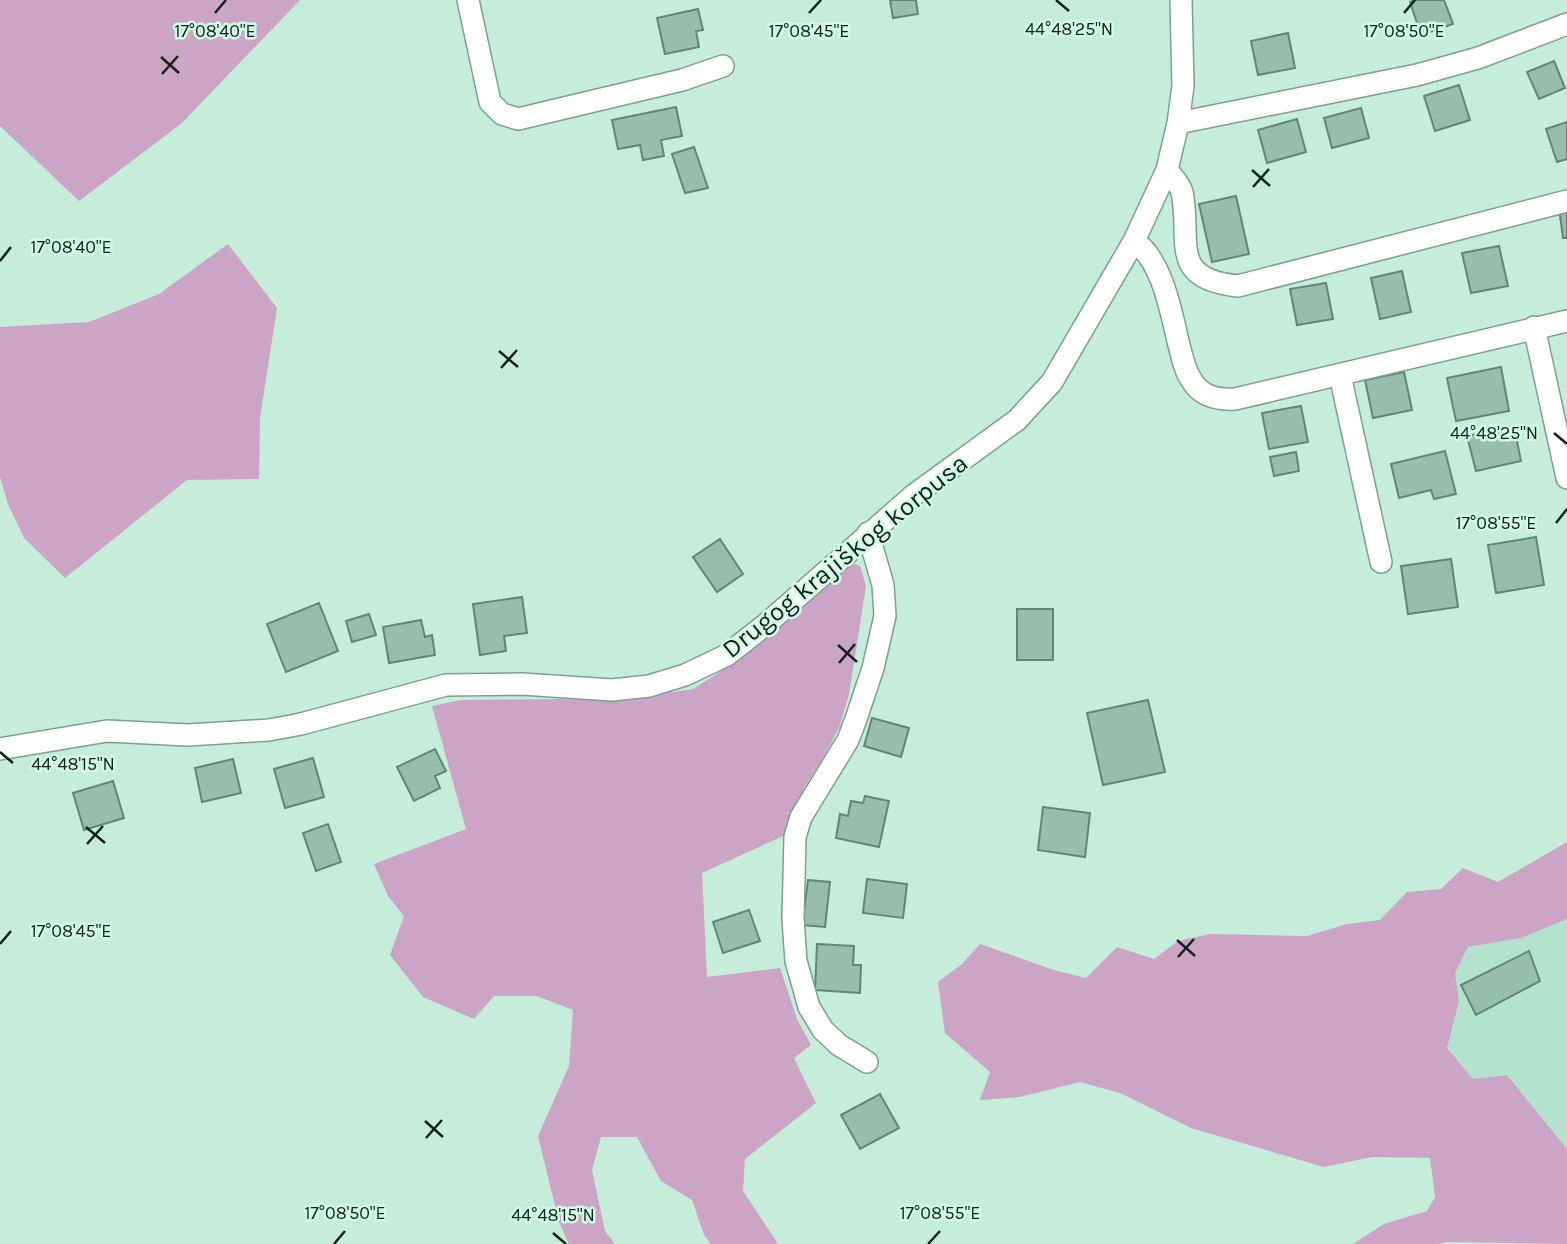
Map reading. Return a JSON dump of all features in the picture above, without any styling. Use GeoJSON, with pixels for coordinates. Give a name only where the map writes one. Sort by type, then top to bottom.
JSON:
{"type":"FeatureCollection","features":[{"type":"Feature","properties":{"kind":"street"},"geometry":{"type":"LineString","coordinates":[[468,0],[490,102],[502,114],[518,118],[682,80],[723,66]]}},
{"type":"Feature","properties":{"kind":"street","name":"Drugog krajiškog korpusa"},"geometry":{"type":"LineString","coordinates":[[0,749],[107,731],[188,735],[269,730],[446,685],[522,684],[612,691],[649,687],[685,675],[727,655],[914,495],[1017,420],[1052,382],[1134,241],[1167,170],[1183,86],[1181,0]]}},
{"type":"Feature","properties":{"kind":"street"},"geometry":{"type":"LineString","coordinates":[[1178,123],[1417,75],[1478,58],[1567,24]]}},
{"type":"Feature","properties":{"kind":"street"},"geometry":{"type":"LineString","coordinates":[[1167,170],[1181,189],[1184,241],[1195,270],[1216,284],[1238,286],[1567,201]]}},
{"type":"Feature","properties":{"kind":"street"},"geometry":{"type":"LineString","coordinates":[[1134,241],[1151,257],[1168,302],[1185,366],[1192,382],[1213,398],[1235,398],[1567,321]]}},
{"type":"Feature","properties":{"kind":"street"},"geometry":{"type":"LineString","coordinates":[[1534,327],[1567,478]]}},
{"type":"Feature","properties":{"kind":"street"},"geometry":{"type":"LineString","coordinates":[[1340,375],[1381,562]]}},
{"type":"Feature","properties":{"kind":"street"},"geometry":{"type":"LineString","coordinates":[[867,1062],[839,1045],[823,1030],[809,1007],[796,961],[793,919],[795,837],[798,827],[815,791],[848,740],[873,668],[885,616],[883,585],[868,533]]}},
{"type":"Feature","properties":{"kind":"shaded area"},"geometry":{"type":"Polygon","coordinates":[[[0,0],[300,0],[182,123],[79,201],[0,126],[0,0]]]}},
{"type":"Feature","properties":{"kind":"shaded area"},"geometry":{"type":"Polygon","coordinates":[[[228,244],[277,308],[260,418],[259,479],[187,480],[65,578],[24,538],[8,504],[0,477],[0,327],[89,322],[159,294],[228,244]]]}},
{"type":"Feature","properties":{"kind":"shaded area"},"geometry":{"type":"Polygon","coordinates":[[[846,561],[860,566],[866,586],[849,694],[839,728],[805,786],[783,836],[702,873],[707,977],[780,968],[797,1019],[811,1045],[794,1058],[816,1103],[745,1159],[743,1191],[778,1244],[711,1244],[704,1235],[692,1200],[661,1181],[637,1137],[601,1137],[592,1170],[605,1231],[615,1244],[569,1244],[559,1222],[538,1136],[569,1066],[573,1010],[537,996],[494,996],[474,1019],[423,997],[390,955],[404,916],[388,896],[374,864],[466,829],[432,706],[461,700],[614,701],[693,689],[723,670],[789,616],[846,561]]]}},
{"type":"Feature","properties":{"kind":"shaded area"},"geometry":{"type":"Polygon","coordinates":[[[1567,842],[1567,919],[1521,938],[1468,947],[1455,973],[1459,1002],[1447,1048],[1473,1079],[1507,1075],[1567,1149],[1567,1244],[1353,1244],[1384,1224],[1427,1211],[1435,1197],[1430,1158],[1372,1157],[1324,1167],[1191,1128],[1120,1093],[1080,1082],[1020,1097],[980,1100],[990,1072],[945,1033],[938,982],[962,964],[980,944],[1054,970],[1086,978],[1117,947],[1154,959],[1178,941],[1210,934],[1307,936],[1347,924],[1380,920],[1407,892],[1441,889],[1463,868],[1498,882],[1567,842]]]}},
{"type":"Feature","properties":{"kind":"shaded area"},"geometry":{"type":"Polygon","coordinates":[[[1567,919],[1567,1149],[1507,1075],[1473,1079],[1447,1049],[1459,1002],[1455,973],[1469,947],[1521,938],[1567,919]]]}},
{"type":"Feature","properties":{"kind":"building"},"geometry":{"type":"Polygon","coordinates":[[[890,0],[916,0],[918,14],[893,18],[890,0]]]}},
{"type":"Feature","properties":{"kind":"building"},"geometry":{"type":"Polygon","coordinates":[[[1444,0],[1453,24],[1421,35],[1410,2],[1444,0]]]}},
{"type":"Feature","properties":{"kind":"building"},"geometry":{"type":"Polygon","coordinates":[[[698,9],[703,30],[696,31],[699,47],[665,54],[657,18],[698,9]]]}},
{"type":"Feature","properties":{"kind":"building"},"geometry":{"type":"Polygon","coordinates":[[[1288,33],[1295,68],[1258,75],[1251,41],[1288,33]]]}},
{"type":"Feature","properties":{"kind":"building"},"geometry":{"type":"Polygon","coordinates":[[[1554,61],[1565,88],[1539,99],[1527,72],[1554,61]]]}},
{"type":"Feature","properties":{"kind":"building"},"geometry":{"type":"Polygon","coordinates":[[[1459,85],[1470,120],[1435,131],[1424,96],[1459,85]]]}},
{"type":"Feature","properties":{"kind":"building"},"geometry":{"type":"Polygon","coordinates":[[[676,107],[682,136],[661,140],[664,156],[643,160],[640,145],[618,149],[612,120],[676,107]]]}},
{"type":"Feature","properties":{"kind":"building"},"geometry":{"type":"Polygon","coordinates":[[[1361,108],[1369,138],[1332,148],[1324,118],[1361,108]]]}},
{"type":"Feature","properties":{"kind":"building"},"geometry":{"type":"Polygon","coordinates":[[[1297,119],[1306,152],[1267,163],[1258,130],[1297,119]]]}},
{"type":"Feature","properties":{"kind":"building"},"geometry":{"type":"Polygon","coordinates":[[[1567,122],[1567,159],[1557,162],[1546,129],[1567,122]]]}},
{"type":"Feature","properties":{"kind":"building"},"geometry":{"type":"Polygon","coordinates":[[[694,147],[708,188],[685,193],[672,154],[694,147]]]}},
{"type":"Feature","properties":{"kind":"building"},"geometry":{"type":"Polygon","coordinates":[[[1236,196],[1249,254],[1212,262],[1199,204],[1236,196]]]}},
{"type":"Feature","properties":{"kind":"building"},"geometry":{"type":"Polygon","coordinates":[[[1567,207],[1567,238],[1563,238],[1559,208],[1567,207]]]}},
{"type":"Feature","properties":{"kind":"building"},"geometry":{"type":"Polygon","coordinates":[[[1499,246],[1508,286],[1471,293],[1462,253],[1499,246]]]}},
{"type":"Feature","properties":{"kind":"building"},"geometry":{"type":"Polygon","coordinates":[[[1402,271],[1411,312],[1380,319],[1371,278],[1402,271]]]}},
{"type":"Feature","properties":{"kind":"building"},"geometry":{"type":"Polygon","coordinates":[[[1326,283],[1333,319],[1297,325],[1290,289],[1326,283]]]}},
{"type":"Feature","properties":{"kind":"building"},"geometry":{"type":"Polygon","coordinates":[[[1501,367],[1509,411],[1456,421],[1447,378],[1501,367]]]}},
{"type":"Feature","properties":{"kind":"building"},"geometry":{"type":"Polygon","coordinates":[[[1404,372],[1412,410],[1373,418],[1365,380],[1404,372]]]}},
{"type":"Feature","properties":{"kind":"building"},"geometry":{"type":"Polygon","coordinates":[[[1301,406],[1308,442],[1269,449],[1262,413],[1301,406]]]}},
{"type":"Feature","properties":{"kind":"building"},"geometry":{"type":"Polygon","coordinates":[[[1514,426],[1521,461],[1476,471],[1467,436],[1514,426]]]}},
{"type":"Feature","properties":{"kind":"building"},"geometry":{"type":"Polygon","coordinates":[[[1445,451],[1456,494],[1434,499],[1431,490],[1399,498],[1391,464],[1445,451]]]}},
{"type":"Feature","properties":{"kind":"building"},"geometry":{"type":"Polygon","coordinates":[[[1296,452],[1299,471],[1274,476],[1270,457],[1296,452]]]}},
{"type":"Feature","properties":{"kind":"building"},"geometry":{"type":"Polygon","coordinates":[[[1536,537],[1544,585],[1496,593],[1488,545],[1536,537]]]}},
{"type":"Feature","properties":{"kind":"building"},"geometry":{"type":"Polygon","coordinates":[[[720,539],[743,574],[717,592],[693,557],[720,539]]]}},
{"type":"Feature","properties":{"kind":"building"},"geometry":{"type":"Polygon","coordinates":[[[1451,559],[1458,607],[1408,614],[1401,566],[1451,559]]]}},
{"type":"Feature","properties":{"kind":"building"},"geometry":{"type":"Polygon","coordinates":[[[522,597],[527,633],[504,636],[506,651],[480,655],[473,604],[522,597]]]}},
{"type":"Feature","properties":{"kind":"building"},"geometry":{"type":"Polygon","coordinates":[[[319,603],[338,651],[286,672],[267,624],[319,603]]]}},
{"type":"Feature","properties":{"kind":"building"},"geometry":{"type":"Polygon","coordinates":[[[1017,609],[1053,609],[1053,660],[1017,660],[1017,609]]]}},
{"type":"Feature","properties":{"kind":"building"},"geometry":{"type":"Polygon","coordinates":[[[369,614],[376,635],[352,642],[346,621],[369,614]]]}},
{"type":"Feature","properties":{"kind":"building"},"geometry":{"type":"Polygon","coordinates":[[[421,620],[425,637],[432,635],[435,655],[389,663],[383,627],[421,620]]]}},
{"type":"Feature","properties":{"kind":"building"},"geometry":{"type":"Polygon","coordinates":[[[1148,700],[1165,772],[1103,785],[1087,713],[1148,700]]]}},
{"type":"Feature","properties":{"kind":"building"},"geometry":{"type":"Polygon","coordinates":[[[872,718],[909,728],[901,757],[864,746],[872,718]]]}},
{"type":"Feature","properties":{"kind":"building"},"geometry":{"type":"Polygon","coordinates":[[[435,749],[446,771],[435,776],[440,788],[414,801],[397,767],[435,749]]]}},
{"type":"Feature","properties":{"kind":"building"},"geometry":{"type":"Polygon","coordinates":[[[313,758],[324,797],[285,808],[274,769],[313,758]]]}},
{"type":"Feature","properties":{"kind":"building"},"geometry":{"type":"Polygon","coordinates":[[[233,759],[241,793],[202,802],[195,768],[233,759]]]}},
{"type":"Feature","properties":{"kind":"building"},"geometry":{"type":"Polygon","coordinates":[[[113,781],[124,818],[84,830],[73,793],[113,781]]]}},
{"type":"Feature","properties":{"kind":"building"},"geometry":{"type":"Polygon","coordinates":[[[865,796],[889,801],[879,847],[836,838],[840,814],[848,816],[851,801],[863,803],[865,796]]]}},
{"type":"Feature","properties":{"kind":"building"},"geometry":{"type":"Polygon","coordinates":[[[1043,807],[1090,813],[1085,857],[1038,850],[1043,807]]]}},
{"type":"Feature","properties":{"kind":"building"},"geometry":{"type":"Polygon","coordinates":[[[328,824],[341,862],[316,871],[303,833],[328,824]]]}},
{"type":"Feature","properties":{"kind":"building"},"geometry":{"type":"Polygon","coordinates":[[[867,879],[907,884],[903,918],[863,913],[867,879]]]}},
{"type":"Feature","properties":{"kind":"building"},"geometry":{"type":"Polygon","coordinates":[[[808,880],[830,882],[825,927],[802,925],[808,880]]]}},
{"type":"Feature","properties":{"kind":"building"},"geometry":{"type":"Polygon","coordinates":[[[749,910],[760,941],[723,953],[713,922],[749,910]]]}},
{"type":"Feature","properties":{"kind":"building"},"geometry":{"type":"Polygon","coordinates":[[[817,944],[854,946],[853,965],[861,965],[860,993],[815,990],[817,944]]]}},
{"type":"Feature","properties":{"kind":"building"},"geometry":{"type":"Polygon","coordinates":[[[1529,951],[1540,981],[1476,1015],[1461,985],[1529,951]]]}},
{"type":"Feature","properties":{"kind":"building"},"geometry":{"type":"Polygon","coordinates":[[[880,1094],[899,1128],[860,1149],[841,1115],[880,1094]]]}}]}
